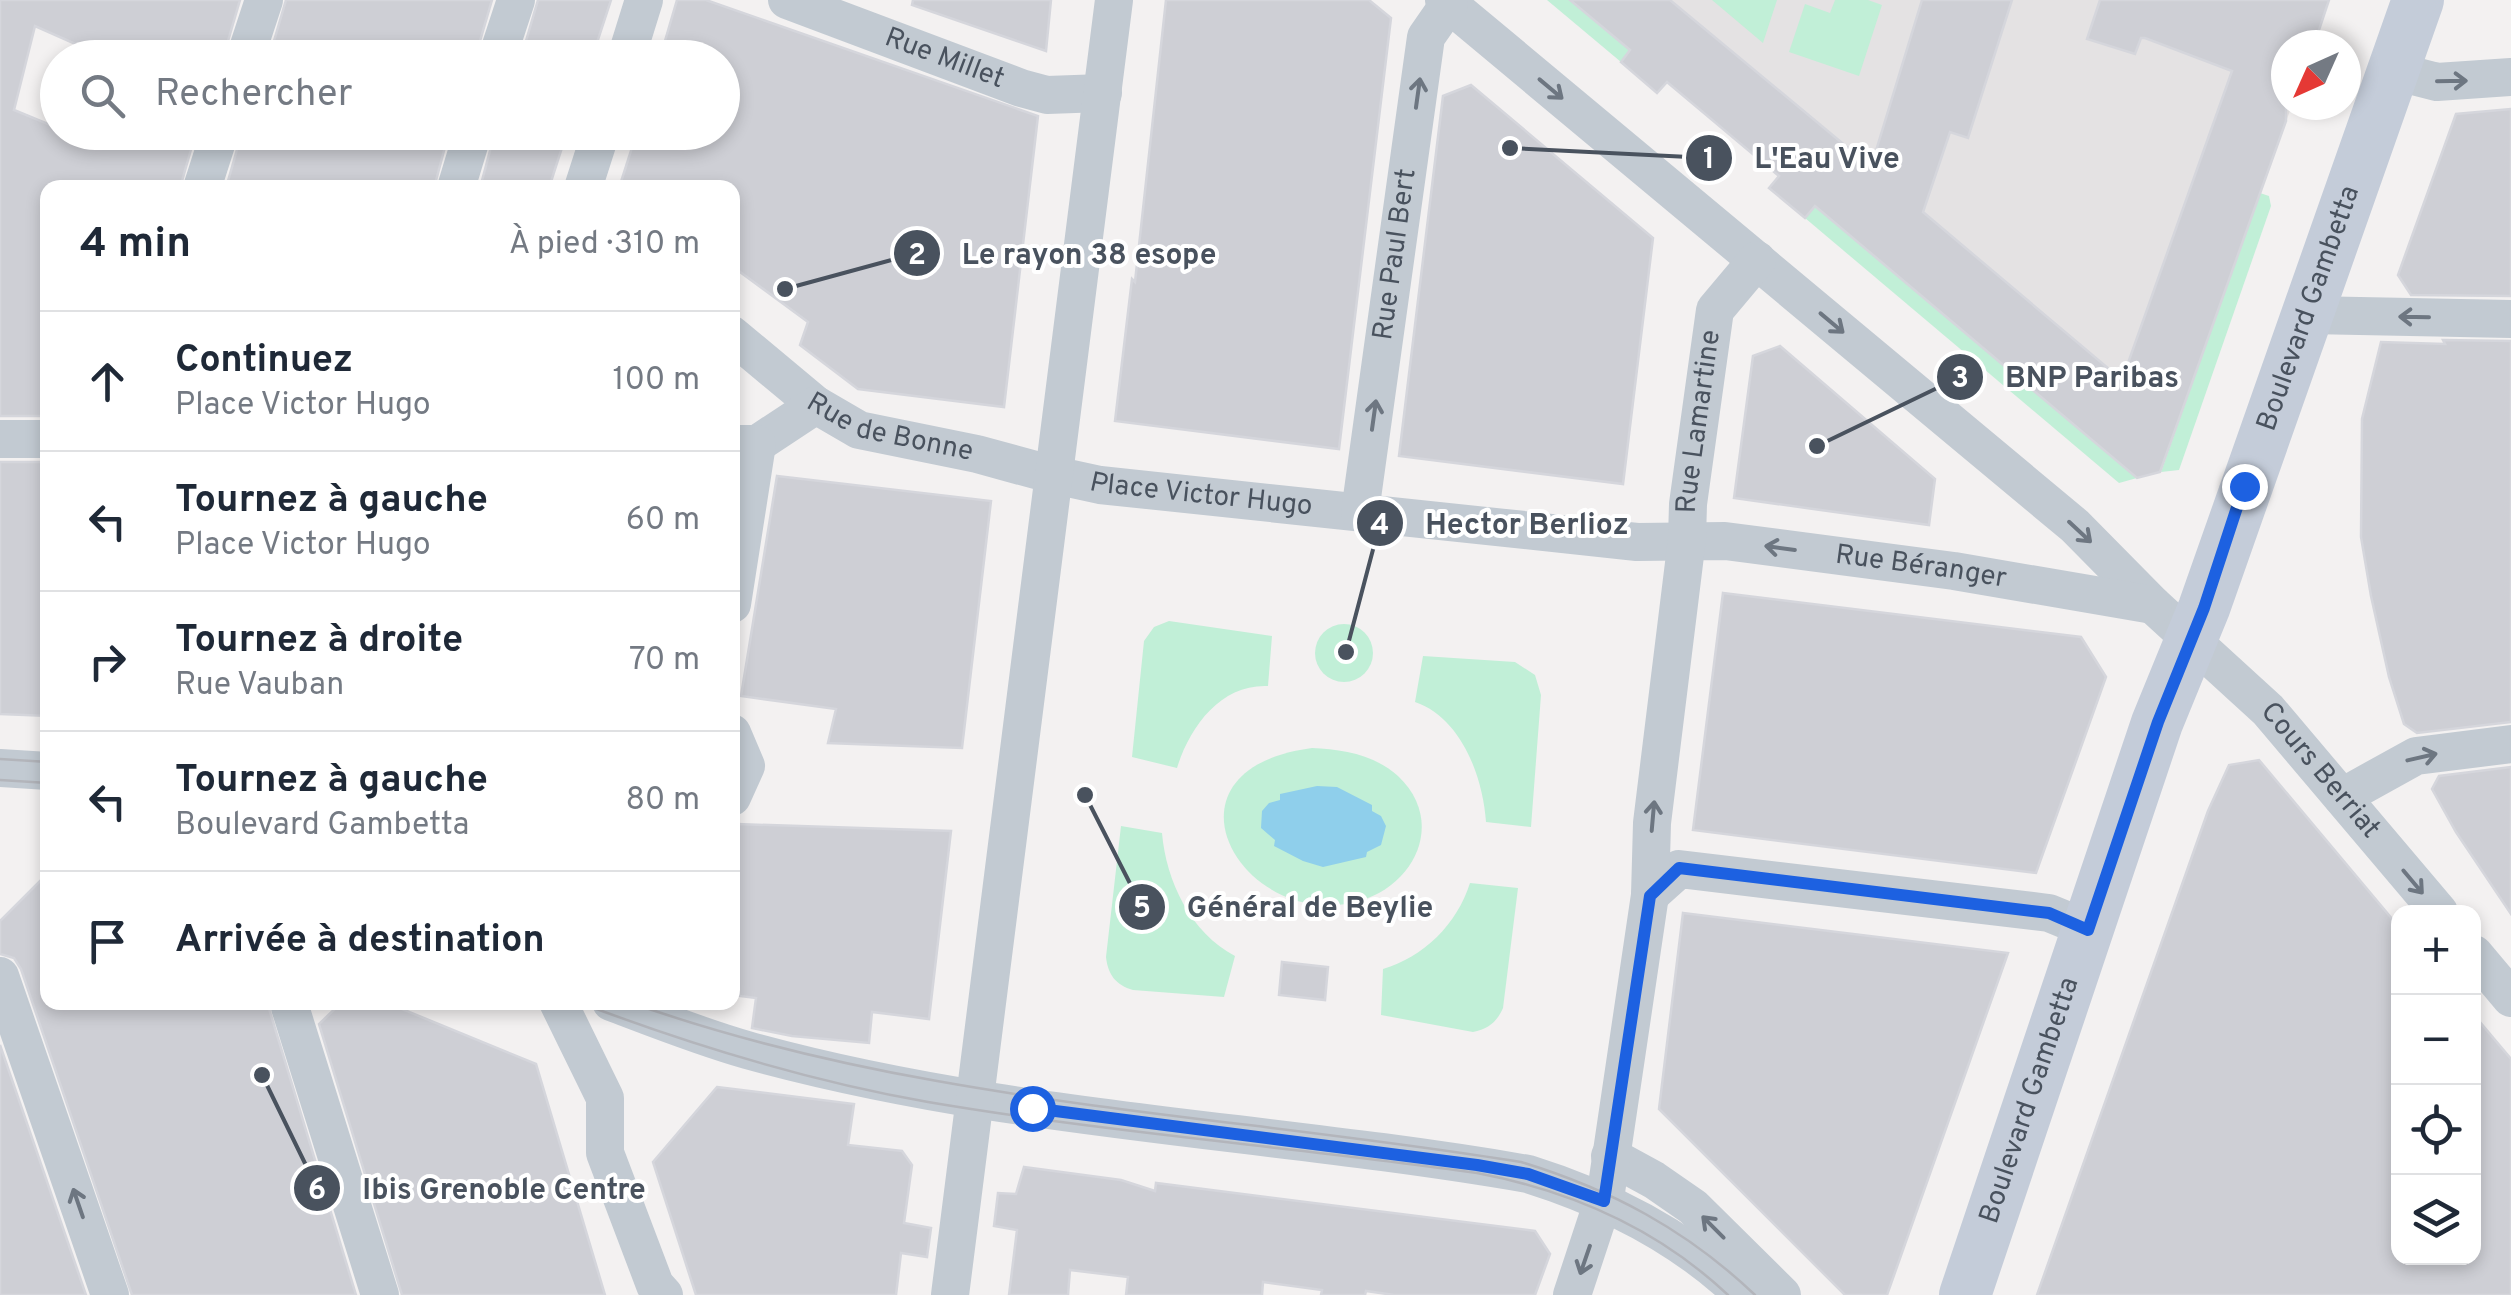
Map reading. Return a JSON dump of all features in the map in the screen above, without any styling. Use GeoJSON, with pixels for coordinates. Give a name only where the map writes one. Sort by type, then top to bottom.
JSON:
{"type":"FeatureCollection","features":[{"type":"Feature","properties":{"kind":"street"},"geometry":{"type":"LineString","coordinates":[[251,40],[264,0]]}},
{"type":"Feature","properties":{"kind":"street"},"geometry":{"type":"LineString","coordinates":[[503,40],[516,0]]}},
{"type":"Feature","properties":{"kind":"street"},"geometry":{"type":"LineString","coordinates":[[632,40],[644,0]]}},
{"type":"Feature","properties":{"kind":"street","name":"Rue Millet"},"geometry":{"type":"LineString","coordinates":[[787,0],[1020,88],[1046,95],[1103,93]]}},
{"type":"Feature","properties":{"kind":"street"},"geometry":{"type":"LineString","coordinates":[[1054,475],[1114,0]]}},
{"type":"Feature","properties":{"kind":"street","name":"Boulevard Gambetta"},"geometry":{"type":"LineString","coordinates":[[1966,1295],[2158,722],[2172,622],[2309,314],[2418,0]]}},
{"type":"Feature","properties":{"kind":"street","name":"Cours Berriat"},"geometry":{"type":"LineString","coordinates":[[1447,2],[2075,526],[2268,710],[2433,905]]}},
{"type":"Feature","properties":{"kind":"street","name":"Rue Paul Bert"},"geometry":{"type":"LineString","coordinates":[[1360,512],[1426,37],[1447,2]]}},
{"type":"Feature","properties":{"kind":"street"},"geometry":{"type":"LineString","coordinates":[[2394,71],[2437,82],[2511,77]]}},
{"type":"Feature","properties":{"kind":"street"},"geometry":{"type":"LineString","coordinates":[[205,180],[214,150]]}},
{"type":"Feature","properties":{"kind":"street"},"geometry":{"type":"LineString","coordinates":[[459,180],[468,150]]}},
{"type":"Feature","properties":{"kind":"street"},"geometry":{"type":"LineString","coordinates":[[586,180],[596,150]]}},
{"type":"Feature","properties":{"kind":"street","name":"Rue Lamartine"},"geometry":{"type":"LineString","coordinates":[[1687,539],[1688,504],[1715,310],[1757,260]]}},
{"type":"Feature","properties":{"kind":"street"},"geometry":{"type":"LineString","coordinates":[[2309,314],[2511,319]]}},
{"type":"Feature","properties":{"kind":"street"},"geometry":{"type":"LineString","coordinates":[[740,342],[816,405]]}},
{"type":"Feature","properties":{"kind":"street","name":"Rue de Bonne"},"geometry":{"type":"LineString","coordinates":[[745,444],[816,405],[859,430],[978,454],[1054,475]]}},
{"type":"Feature","properties":{"kind":"street"},"geometry":{"type":"LineString","coordinates":[[0,438],[40,439]]}},
{"type":"Feature","properties":{"kind":"street"},"geometry":{"type":"LineString","coordinates":[[740,506],[745,444]]}},
{"type":"Feature","properties":{"kind":"street","name":"Place Victor Hugo"},"geometry":{"type":"LineString","coordinates":[[950,1295],[1054,475],[1100,485],[1637,542],[1687,539]]}},
{"type":"Feature","properties":{"kind":"street"},"geometry":{"type":"LineString","coordinates":[[1572,1295],[1604,1201],[1650,896],[1652,823],[1687,539]]}},
{"type":"Feature","properties":{"kind":"street","name":"Rue Béranger"},"geometry":{"type":"LineString","coordinates":[[1687,539],[1954,572],[2172,622]]}},
{"type":"Feature","properties":{"kind":"street"},"geometry":{"type":"LineString","coordinates":[[2342,797],[2416,756],[2511,744]]}},
{"type":"Feature","properties":{"kind":"street"},"geometry":{"type":"LineString","coordinates":[[0,768],[40,770]]}},
{"type":"Feature","properties":{"kind":"street"},"geometry":{"type":"LineString","coordinates":[[1650,896],[1679,868],[2049,913],[2088,930]]}},
{"type":"Feature","properties":{"kind":"street"},"geometry":{"type":"LineString","coordinates":[[2481,962],[2511,998]]}},
{"type":"Feature","properties":{"kind":"street"},"geometry":{"type":"LineString","coordinates":[[0,976],[110,1295]]}},
{"type":"Feature","properties":{"kind":"street"},"geometry":{"type":"LineString","coordinates":[[291,1010],[380,1295]]}},
{"type":"Feature","properties":{"kind":"street"},"geometry":{"type":"LineString","coordinates":[[562,1010],[605,1098],[605,1153],[655,1285],[664,1295]]}},
{"type":"Feature","properties":{"kind":"street"},"geometry":{"type":"LineString","coordinates":[[633,1010],[748,1050],[1546,1179],[1604,1201],[1691,1250],[1742,1295]]}},
{"type":"Feature","properties":{"kind":"street"},"geometry":{"type":"LineString","coordinates":[[1610,1156],[1693,1207],[1782,1295]]}},
{"type":"Feature","properties":{"kind":"shaded area"},"geometry":{"type":"Polygon","coordinates":[[[1570,0],[2329,0],[2319,30],[2271,30],[2271,120],[2287,120],[2160,472],[2137,478],[1816,207],[1805,218],[1769,188],[1778,176],[1668,82],[1657,93],[1621,62],[1630,51],[1570,0]]]}},
{"type":"Feature","properties":{"kind":"green space"},"geometry":{"type":"Polygon","coordinates":[[[1547,0],[1570,0],[1630,50],[1621,62],[1547,0]]]}},
{"type":"Feature","properties":{"kind":"green space"},"geometry":{"type":"Polygon","coordinates":[[[1712,0],[1777,0],[1763,43],[1712,0]]]}},
{"type":"Feature","properties":{"kind":"green space"},"geometry":{"type":"Polygon","coordinates":[[[1835,0],[1868,0],[1882,5],[1859,76],[1789,52],[1805,4],[1830,13],[1835,0]]]}},
{"type":"Feature","properties":{"kind":"green space"},"geometry":{"type":"Polygon","coordinates":[[[2260,193],[2269,196],[2271,206],[2179,470],[2161,472],[2260,193]]]}},
{"type":"Feature","properties":{"kind":"green space"},"geometry":{"type":"Polygon","coordinates":[[[1815,206],[2137,478],[2119,483],[1805,218],[1815,206]]]}},
{"type":"Feature","properties":{"kind":"green space"},"geometry":{"type":"Polygon","coordinates":[[[1169,621],[1272,636],[1268,686],[1236,692],[1210,710],[1190,737],[1177,768],[1132,757],[1144,641],[1154,627],[1169,621]]]}},
{"type":"Feature","properties":{"kind":"green space"},"geometry":{"type":"Polygon","coordinates":[[[1344,624],[1365,632],[1373,653],[1365,674],[1344,682],[1323,674],[1315,653],[1323,632],[1344,624]]]}},
{"type":"Feature","properties":{"kind":"green space"},"geometry":{"type":"Polygon","coordinates":[[[1423,656],[1515,662],[1535,675],[1541,695],[1531,827],[1486,822],[1475,769],[1457,735],[1446,721],[1415,702],[1423,656]]]}},
{"type":"Feature","properties":{"kind":"green space"},"geometry":{"type":"Polygon","coordinates":[[[1312,748],[1346,752],[1379,763],[1398,776],[1412,793],[1420,812],[1422,830],[1409,866],[1380,893],[1360,901],[1318,905],[1280,894],[1250,873],[1230,845],[1224,815],[1233,786],[1262,762],[1312,748]]]}},
{"type":"Feature","properties":{"kind":"green space"},"geometry":{"type":"Polygon","coordinates":[[[1121,826],[1162,833],[1169,869],[1184,904],[1206,934],[1235,956],[1224,997],[1133,990],[1111,974],[1106,957],[1121,826]]]}},
{"type":"Feature","properties":{"kind":"green space"},"geometry":{"type":"Polygon","coordinates":[[[1470,883],[1518,888],[1503,1008],[1498,1017],[1488,1027],[1473,1032],[1381,1015],[1383,969],[1412,956],[1437,937],[1457,912],[1470,883]]]}},
{"type":"Feature","properties":{"kind":"water"},"geometry":{"type":"Polygon","coordinates":[[[1317,786],[1337,787],[1372,805],[1372,811],[1381,816],[1386,826],[1381,845],[1367,852],[1366,857],[1323,867],[1274,846],[1275,840],[1261,828],[1262,811],[1269,803],[1280,800],[1280,794],[1317,786]]]}},
{"type":"Feature","properties":{"kind":"building"},"geometry":{"type":"Polygon","coordinates":[[[0,0],[240,0],[228,40],[66,40],[35,26],[14,110],[40,121],[40,150],[191,150],[182,180],[40,180],[40,416],[0,416],[0,0]]]}},
{"type":"Feature","properties":{"kind":"building"},"geometry":{"type":"Polygon","coordinates":[[[286,0],[492,0],[480,40],[274,40],[286,0]]]}},
{"type":"Feature","properties":{"kind":"building"},"geometry":{"type":"Polygon","coordinates":[[[538,0],[611,0],[598,40],[526,40],[538,0]]]}},
{"type":"Feature","properties":{"kind":"building"},"geometry":{"type":"Polygon","coordinates":[[[677,0],[706,0],[1038,116],[1004,407],[858,389],[800,345],[808,322],[740,272],[740,180],[622,180],[631,150],[740,150],[740,40],[665,40],[677,0]]]}},
{"type":"Feature","properties":{"kind":"building"},"geometry":{"type":"Polygon","coordinates":[[[913,0],[1051,0],[1046,51],[912,5],[913,0]]]}},
{"type":"Feature","properties":{"kind":"building"},"geometry":{"type":"Polygon","coordinates":[[[1166,0],[1369,0],[1391,18],[1339,449],[1115,421],[1132,279],[1135,282],[1166,0]]]}},
{"type":"Feature","properties":{"kind":"building"},"geometry":{"type":"Polygon","coordinates":[[[1570,0],[1670,0],[1871,167],[1922,0],[2012,0],[1968,138],[1950,132],[1923,212],[2122,380],[2232,71],[2145,38],[2141,38],[2135,54],[2087,39],[2100,0],[2329,0],[2319,30],[2271,30],[2271,120],[2286,121],[2160,472],[2137,478],[1815,206],[1805,218],[1769,188],[1779,176],[1667,82],[1657,93],[1621,62],[1630,50],[1570,0]]]}},
{"type":"Feature","properties":{"kind":"building"},"geometry":{"type":"Polygon","coordinates":[[[1471,85],[1653,238],[1623,484],[1399,456],[1443,96],[1471,85]]]}},
{"type":"Feature","properties":{"kind":"building"},"geometry":{"type":"Polygon","coordinates":[[[2511,109],[2511,296],[2411,295],[2398,275],[2456,114],[2511,109]]]}},
{"type":"Feature","properties":{"kind":"building"},"geometry":{"type":"Polygon","coordinates":[[[237,150],[444,150],[436,180],[228,180],[237,150]]]}},
{"type":"Feature","properties":{"kind":"building"},"geometry":{"type":"Polygon","coordinates":[[[490,150],[561,150],[552,180],[482,180],[490,150]]]}},
{"type":"Feature","properties":{"kind":"building"},"geometry":{"type":"Polygon","coordinates":[[[2443,340],[2511,341],[2511,722],[2417,733],[2404,724],[2371,596],[2361,537],[2362,419],[2381,342],[2445,344],[2443,340]]]}},
{"type":"Feature","properties":{"kind":"building"},"geometry":{"type":"Polygon","coordinates":[[[1780,346],[1935,479],[1929,525],[1734,498],[1753,356],[1780,346]]]}},
{"type":"Feature","properties":{"kind":"building"},"geometry":{"type":"Polygon","coordinates":[[[0,462],[40,462],[40,716],[0,714],[0,462]]]}},
{"type":"Feature","properties":{"kind":"building"},"geometry":{"type":"Polygon","coordinates":[[[777,476],[991,501],[962,748],[828,743],[836,709],[741,696],[777,476]]]}},
{"type":"Feature","properties":{"kind":"building"},"geometry":{"type":"Polygon","coordinates":[[[1723,593],[2081,637],[2106,677],[2036,873],[1693,830],[1723,593]]]}},
{"type":"Feature","properties":{"kind":"building"},"geometry":{"type":"Polygon","coordinates":[[[2259,760],[2391,918],[2391,1265],[2481,1265],[2481,1023],[2511,1059],[2511,1295],[2037,1295],[2208,811],[2229,765],[2259,760]]]}},
{"type":"Feature","properties":{"kind":"building"},"geometry":{"type":"Polygon","coordinates":[[[2511,767],[2511,914],[2432,789],[2439,776],[2511,767]]]}},
{"type":"Feature","properties":{"kind":"building"},"geometry":{"type":"Polygon","coordinates":[[[740,824],[951,831],[929,1019],[872,1012],[869,1043],[792,1036],[752,1028],[756,998],[740,996],[740,824]]]}},
{"type":"Feature","properties":{"kind":"building"},"geometry":{"type":"Polygon","coordinates":[[[40,881],[40,1010],[269,1010],[356,1295],[132,1295],[21,969],[14,958],[0,954],[0,921],[40,881]]]}},
{"type":"Feature","properties":{"kind":"building"},"geometry":{"type":"Polygon","coordinates":[[[1683,913],[2008,953],[1887,1295],[1845,1295],[1659,1109],[1683,913]]]}},
{"type":"Feature","properties":{"kind":"building"},"geometry":{"type":"Polygon","coordinates":[[[1282,962],[1328,967],[1325,1000],[1279,995],[1282,962]]]}},
{"type":"Feature","properties":{"kind":"building"},"geometry":{"type":"Polygon","coordinates":[[[334,1010],[404,1010],[536,1064],[605,1295],[402,1295],[319,1024],[334,1010]]]}},
{"type":"Feature","properties":{"kind":"building"},"geometry":{"type":"Polygon","coordinates":[[[0,1045],[86,1295],[0,1295],[0,1045]]]}},
{"type":"Feature","properties":{"kind":"building"},"geometry":{"type":"Polygon","coordinates":[[[717,1087],[854,1104],[848,1145],[902,1151],[912,1165],[904,1223],[931,1228],[927,1257],[901,1253],[896,1295],[696,1295],[653,1162],[717,1087]]]}},
{"type":"Feature","properties":{"kind":"building"},"geometry":{"type":"Polygon","coordinates":[[[1024,1167],[1121,1180],[1155,1191],[1156,1183],[1535,1231],[1550,1254],[1535,1295],[1394,1295],[1366,1291],[1365,1295],[1321,1295],[1322,1290],[1263,1282],[1262,1295],[1126,1295],[1128,1277],[1070,1270],[1068,1295],[1009,1295],[1017,1230],[994,1226],[998,1193],[1016,1194],[1024,1167]]]}},
{"type":"Feature","properties":{"kind":"tram line"},"geometry":{"type":"LineString","coordinates":[[0,759],[40,762]]}},
{"type":"Feature","properties":{"kind":"tram line"},"geometry":{"type":"LineString","coordinates":[[0,780],[40,782]]}},
{"type":"Feature","properties":{"kind":"tram line"},"geometry":{"type":"LineString","coordinates":[[600,1010],[751,1060],[839,1084],[928,1102],[1065,1123],[1477,1173],[1512,1181],[1579,1202],[1642,1232],[1701,1271],[1728,1295]]}},
{"type":"Feature","properties":{"kind":"tram line"},"geometry":{"type":"LineString","coordinates":[[655,1010],[848,1064],[959,1085],[1521,1162],[1586,1185],[1646,1214],[1702,1251],[1755,1295]]}},
{"type":"Feature","properties":{"kind":"place","name":"L'Eau Vive"},"geometry":{"type":"Point","coordinates":[1510,148]}},
{"type":"Feature","properties":{"kind":"place","name":"Le rayon 38 esope"},"geometry":{"type":"Point","coordinates":[785,289]}},
{"type":"Feature","properties":{"kind":"place","name":"BNP Paribas"},"geometry":{"type":"Point","coordinates":[1817,446]}},
{"type":"Feature","properties":{"kind":"place","name":"Hector Berlioz"},"geometry":{"type":"Point","coordinates":[1346,652]}},
{"type":"Feature","properties":{"kind":"place","name":"Général de Beylie"},"geometry":{"type":"Point","coordinates":[1085,795]}},
{"type":"Feature","properties":{"kind":"place","name":"Ibis Grenoble Centre"},"geometry":{"type":"Point","coordinates":[262,1075]}},
{"type":"Feature","properties":{"kind":"route"},"geometry":{"type":"LineString","coordinates":[[1032,1108],[1477,1165],[1528,1174],[1604,1201],[1650,896],[1679,868],[2049,913],[2088,930],[2244,486]]}}]}
